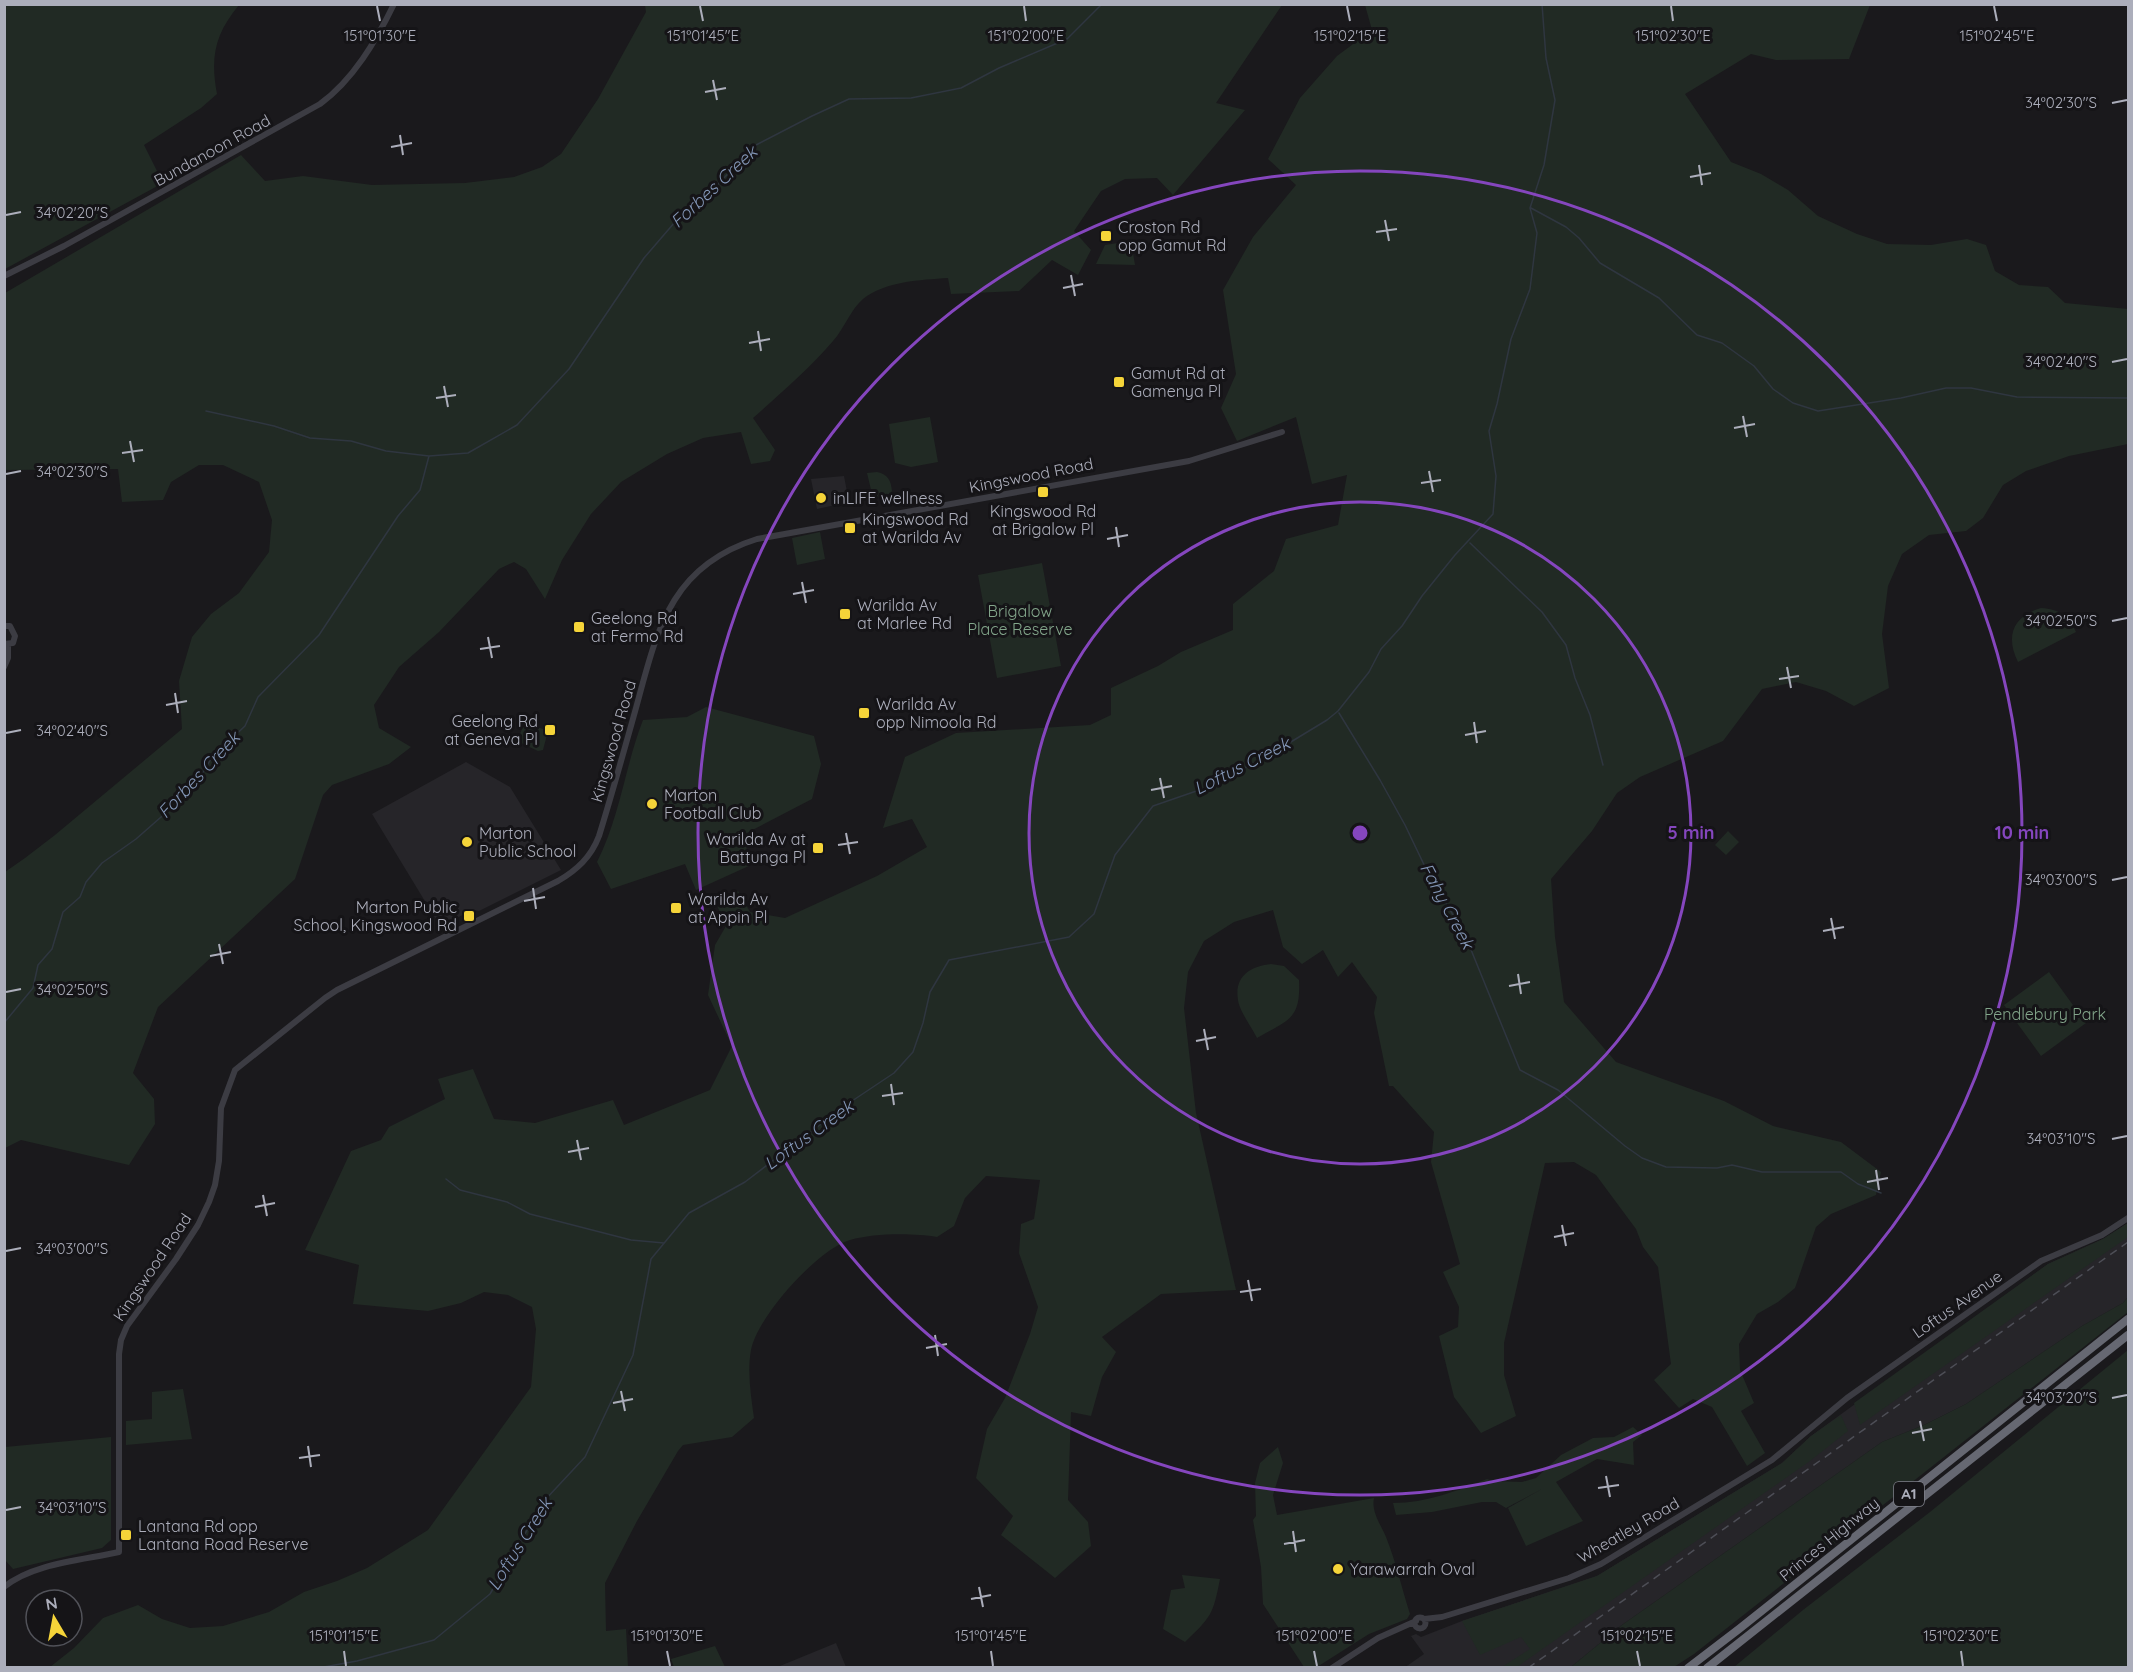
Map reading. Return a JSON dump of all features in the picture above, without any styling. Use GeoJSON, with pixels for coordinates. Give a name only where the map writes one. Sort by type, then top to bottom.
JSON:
{"type":"FeatureCollection","features":[{"type":"Feature","properties":{"kind":"highway","name":"Princes Highway"},"geometry":{"type":"LineString","coordinates":[[1688,1668],[2128,1319]]}},
{"type":"Feature","properties":{"kind":"highway","name":"Princes Highway"},"geometry":{"type":"LineString","coordinates":[[1707,1668],[2128,1335]]}},
{"type":"Feature","properties":{"kind":"street","name":"Bundanoon Road"},"geometry":{"type":"LineString","coordinates":[[4,276],[64,246],[320,104],[335,92],[353,72],[371,46],[394,4]]}},
{"type":"Feature","properties":{"kind":"street","name":"Kingswood Road"},"geometry":{"type":"LineString","coordinates":[[4,1587],[21,1575],[119,1552],[118,1354],[121,1340],[127,1326],[176,1259],[205,1212],[216,1178],[221,1108],[235,1070],[337,990],[558,881],[585,861],[600,836],[656,636],[674,600],[692,578],[727,551],[757,539],[1189,461],[1282,432]]}},
{"type":"Feature","properties":{"kind":"street"},"geometry":{"type":"LineString","coordinates":[[4,626],[10,626],[15,636],[13,643],[6,644],[8,658],[4,667]]}},
{"type":"Feature","properties":{"kind":"street","name":"Loftus Avenue"},"geometry":{"type":"LineString","coordinates":[[1809,1428],[1846,1398],[2041,1261],[2102,1235],[2128,1218]]}},
{"type":"Feature","properties":{"kind":"street","name":"Wheatley Road"},"geometry":{"type":"LineString","coordinates":[[1332,1668],[1378,1638],[1401,1629],[1417,1624],[1422,1629],[1425,1622],[1569,1578],[1600,1564],[1772,1460],[1809,1428]]}},
{"type":"Feature","properties":{"kind":"shaded area"},"geometry":{"type":"Polygon","coordinates":[[[844,476],[849,502],[817,509],[811,479],[844,476]]]}},
{"type":"Feature","properties":{"kind":"shaded area","name":"Marton Public School"},"geometry":{"type":"Polygon","coordinates":[[[466,762],[510,787],[561,870],[479,911],[473,910],[440,926],[372,814],[466,762]]]}},
{"type":"Feature","properties":{"kind":"shaded area"},"geometry":{"type":"Polygon","coordinates":[[[2128,1223],[2128,1297],[2123,1303],[2082,1326],[1966,1404],[1924,1425],[1882,1442],[1622,1625],[1571,1667],[1404,1668],[1424,1654],[1411,1636],[1416,1634],[1421,1637],[1597,1576],[1782,1463],[1811,1436],[2048,1264],[2103,1239],[2128,1223]]]}},
{"type":"Feature","properties":{"kind":"shaded area"},"geometry":{"type":"Polygon","coordinates":[[[836,1643],[846,1667],[775,1668],[836,1643]]]}},
{"type":"Feature","properties":{"kind":"green space"},"geometry":{"type":"Polygon","coordinates":[[[5,4],[239,5],[224,26],[216,46],[214,69],[217,94],[201,108],[144,145],[163,183],[5,269],[5,4]]]}},
{"type":"Feature","properties":{"kind":"green space"},"geometry":{"type":"Polygon","coordinates":[[[645,5],[1282,5],[1216,103],[1245,110],[1173,195],[1157,178],[1125,179],[1101,191],[1074,231],[1091,250],[1078,275],[1052,260],[1019,291],[951,294],[948,278],[904,282],[872,293],[859,303],[837,336],[795,381],[753,418],[775,450],[770,461],[751,464],[741,432],[703,438],[667,454],[621,482],[591,514],[562,560],[545,599],[526,569],[514,562],[499,569],[439,632],[399,667],[374,705],[379,728],[411,747],[389,764],[332,785],[323,795],[295,879],[158,1007],[133,1073],[154,1099],[155,1124],[129,1165],[21,1140],[5,1148],[5,872],[55,835],[182,729],[179,681],[192,637],[211,614],[239,593],[269,552],[272,520],[259,482],[223,465],[199,465],[171,482],[163,500],[122,502],[118,469],[5,470],[5,293],[241,155],[265,181],[303,176],[372,185],[465,183],[514,177],[542,167],[561,154],[598,99],[646,12],[645,5]]]}},
{"type":"Feature","properties":{"kind":"green space"},"geometry":{"type":"Polygon","coordinates":[[[1365,5],[1870,5],[1849,59],[1776,60],[1751,54],[1685,94],[1731,162],[1761,174],[1788,190],[1818,216],[1857,234],[1887,244],[1931,245],[1967,239],[1986,245],[1995,271],[2019,285],[2048,287],[2065,303],[2128,309],[2128,444],[2069,456],[2026,471],[2003,485],[1983,518],[1966,531],[1929,535],[1902,554],[1888,586],[1882,634],[1889,688],[1854,706],[1826,691],[1796,682],[1762,689],[1723,741],[1640,777],[1617,793],[1592,831],[1551,879],[1555,937],[1564,1002],[1616,1062],[1724,1101],[1773,1126],[1841,1142],[1881,1172],[1876,1195],[1831,1214],[1816,1227],[1795,1288],[1778,1302],[1757,1314],[1739,1344],[1740,1370],[1754,1403],[1741,1411],[1765,1453],[1747,1466],[1712,1407],[1693,1399],[1679,1408],[1654,1380],[1671,1364],[1658,1267],[1643,1247],[1636,1229],[1596,1175],[1574,1162],[1545,1163],[1504,1343],[1504,1375],[1516,1416],[1481,1433],[1454,1397],[1439,1336],[1458,1327],[1459,1307],[1443,1272],[1460,1264],[1431,1162],[1434,1132],[1393,1086],[1389,1086],[1374,1013],[1377,997],[1352,962],[1338,977],[1323,950],[1302,964],[1283,947],[1273,910],[1234,922],[1204,941],[1188,972],[1184,1008],[1196,1113],[1236,1290],[1161,1294],[1102,1337],[1116,1352],[1102,1377],[1091,1416],[1071,1412],[1068,1500],[1088,1522],[1091,1546],[1055,1578],[1001,1535],[1013,1516],[976,1478],[987,1429],[1005,1398],[1038,1307],[1019,1253],[1021,1224],[1034,1219],[1040,1180],[986,1176],[965,1198],[954,1226],[937,1237],[894,1234],[870,1236],[850,1240],[837,1246],[806,1270],[764,1320],[756,1336],[750,1358],[749,1375],[754,1418],[732,1437],[683,1445],[637,1521],[605,1583],[606,1631],[626,1629],[628,1667],[50,1667],[74,1648],[84,1648],[84,1638],[103,1618],[138,1605],[162,1619],[190,1628],[223,1626],[269,1612],[304,1592],[367,1568],[428,1530],[531,1387],[536,1329],[532,1307],[508,1295],[484,1292],[461,1303],[428,1311],[353,1304],[359,1265],[305,1250],[351,1151],[381,1140],[389,1127],[445,1099],[438,1079],[473,1069],[494,1119],[535,1123],[613,1100],[624,1125],[710,1090],[732,1046],[708,995],[715,945],[726,926],[715,901],[738,891],[750,912],[785,918],[877,876],[927,847],[912,819],[883,828],[905,757],[956,733],[1090,725],[1111,715],[1111,688],[1158,666],[1181,652],[1233,630],[1233,604],[1274,571],[1286,539],[1338,525],[1347,475],[1312,484],[1296,417],[1237,441],[1221,408],[1236,374],[1223,290],[1253,237],[1296,185],[1268,159],[1300,98],[1337,56],[1372,30],[1365,5]]]}},
{"type":"Feature","properties":{"kind":"green space"},"geometry":{"type":"Polygon","coordinates":[[[1131,241],[1135,265],[1096,264],[1105,245],[1131,241]]]}},
{"type":"Feature","properties":{"kind":"green space"},"geometry":{"type":"Polygon","coordinates":[[[930,417],[938,462],[911,467],[895,463],[889,424],[930,417]]]}},
{"type":"Feature","properties":{"kind":"green space"},"geometry":{"type":"Polygon","coordinates":[[[867,473],[884,474],[888,479],[892,491],[889,495],[873,498],[867,473]]]}},
{"type":"Feature","properties":{"kind":"green space"},"geometry":{"type":"Polygon","coordinates":[[[820,532],[825,559],[797,565],[792,538],[820,532]]]}},
{"type":"Feature","properties":{"kind":"green space","name":"Brigalow Place Reserve"},"geometry":{"type":"Polygon","coordinates":[[[1042,563],[1061,666],[997,678],[978,575],[1042,563]]]}},
{"type":"Feature","properties":{"kind":"green space"},"geometry":{"type":"Polygon","coordinates":[[[2041,608],[2063,614],[2076,632],[2018,662],[2012,644],[2014,628],[2024,616],[2041,608]]]}},
{"type":"Feature","properties":{"kind":"green space"},"geometry":{"type":"Polygon","coordinates":[[[706,707],[814,736],[821,764],[812,799],[743,835],[751,865],[696,890],[685,864],[611,889],[597,862],[617,809],[643,720],[687,717],[706,707]]]}},
{"type":"Feature","properties":{"kind":"green space"},"geometry":{"type":"Polygon","coordinates":[[[525,722],[548,731],[543,750],[538,751],[517,741],[525,722]]]}},
{"type":"Feature","properties":{"kind":"green space"},"geometry":{"type":"Polygon","coordinates":[[[1728,831],[1739,842],[1726,855],[1715,845],[1728,831]]]}},
{"type":"Feature","properties":{"kind":"green space"},"geometry":{"type":"Polygon","coordinates":[[[1271,964],[1284,966],[1299,980],[1298,1003],[1290,1017],[1257,1038],[1243,1014],[1237,992],[1241,979],[1246,974],[1257,967],[1271,964]]]}},
{"type":"Feature","properties":{"kind":"green space","name":"Pendlebury Park"},"geometry":{"type":"Polygon","coordinates":[[[2049,972],[2086,1023],[2041,1056],[2004,1005],[2049,972]]]}},
{"type":"Feature","properties":{"kind":"green space"},"geometry":{"type":"Polygon","coordinates":[[[2128,1223],[2128,1237],[1860,1425],[1854,1403],[2048,1264],[2103,1239],[2128,1223]]]}},
{"type":"Feature","properties":{"kind":"green space"},"geometry":{"type":"Polygon","coordinates":[[[2128,1297],[2128,1312],[1694,1654],[1674,1667],[1571,1667],[1622,1625],[1882,1442],[1924,1425],[1966,1404],[2082,1326],[2123,1303],[2128,1297]]]}},
{"type":"Feature","properties":{"kind":"green space"},"geometry":{"type":"Polygon","coordinates":[[[2128,1350],[2128,1667],[1734,1667],[1803,1610],[1930,1512],[2128,1350]]]}},
{"type":"Feature","properties":{"kind":"green space"},"geometry":{"type":"Polygon","coordinates":[[[183,1389],[192,1439],[126,1445],[126,1421],[152,1419],[152,1392],[183,1389]]]}},
{"type":"Feature","properties":{"kind":"green space"},"geometry":{"type":"Polygon","coordinates":[[[1841,1415],[1848,1431],[1810,1461],[1517,1667],[1502,1667],[1530,1649],[1521,1637],[1480,1655],[1462,1621],[1597,1576],[1782,1463],[1811,1436],[1841,1415]]]}},
{"type":"Feature","properties":{"kind":"green space"},"geometry":{"type":"Polygon","coordinates":[[[1633,1427],[1642,1435],[1633,1442],[1634,1465],[1597,1459],[1556,1482],[1583,1521],[1526,1546],[1508,1508],[1542,1489],[1506,1508],[1496,1502],[1482,1502],[1432,1512],[1396,1515],[1393,1503],[1430,1499],[1487,1479],[1522,1482],[1536,1478],[1561,1455],[1593,1438],[1614,1437],[1633,1427]]]}},
{"type":"Feature","properties":{"kind":"green space"},"geometry":{"type":"Polygon","coordinates":[[[111,1437],[111,1540],[102,1548],[13,1569],[5,1560],[5,1447],[111,1437]]]}},
{"type":"Feature","properties":{"kind":"green space"},"geometry":{"type":"Polygon","coordinates":[[[1278,1447],[1283,1463],[1273,1495],[1277,1515],[1374,1498],[1375,1513],[1390,1546],[1410,1614],[1407,1619],[1369,1634],[1317,1667],[1304,1667],[1263,1604],[1261,1567],[1253,1520],[1256,1516],[1255,1483],[1260,1463],[1278,1447]]]}},
{"type":"Feature","properties":{"kind":"green space"},"geometry":{"type":"Polygon","coordinates":[[[1182,1575],[1220,1579],[1210,1615],[1185,1642],[1163,1629],[1171,1590],[1185,1588],[1182,1575]]]}},
{"type":"Feature","properties":{"kind":"green space"},"geometry":{"type":"Polygon","coordinates":[[[715,1646],[725,1667],[674,1667],[671,1659],[715,1646]]]}},
{"type":"Feature","properties":{"kind":"waterway","name":"Forbes Creek"},"geometry":{"type":"LineString","coordinates":[[206,411],[274,426],[310,438],[351,441],[386,451],[429,456],[468,453],[517,425],[569,369],[644,258],[681,215],[718,184],[756,145],[849,99],[911,98],[961,88],[999,68],[1067,39],[1102,4]]}},
{"type":"Feature","properties":{"kind":"waterway","name":"Loftus Creek"},"geometry":{"type":"LineString","coordinates":[[318,1668],[357,1661],[434,1640],[490,1594],[544,1501],[585,1457],[633,1355],[651,1259],[689,1213],[745,1182],[846,1105],[894,1073],[913,1052],[930,992],[949,960],[1069,937],[1094,914],[1115,855],[1153,806],[1208,787],[1271,754],[1338,711],[1369,672],[1381,649],[1402,626],[1422,596],[1455,555],[1493,514],[1496,476],[1489,431],[1511,339],[1530,289],[1537,233],[1530,208],[1544,165],[1555,100],[1546,58],[1542,4]]}},
{"type":"Feature","properties":{"kind":"waterway"},"geometry":{"type":"LineString","coordinates":[[1531,208],[1566,227],[1579,238],[1600,263],[1659,298],[1697,335],[1722,343],[1754,366],[1773,389],[1793,403],[1818,411],[1901,398],[1946,388],[1971,388],[2017,397],[2128,398]]}},
{"type":"Feature","properties":{"kind":"waterway","name":"Forbes Creek"},"geometry":{"type":"LineString","coordinates":[[4,1023],[33,988],[38,965],[52,949],[63,912],[80,897],[86,882],[102,863],[136,839],[177,803],[202,774],[212,757],[245,726],[258,697],[319,635],[398,516],[420,490],[429,456]]}},
{"type":"Feature","properties":{"kind":"waterway"},"geometry":{"type":"LineString","coordinates":[[1470,543],[1542,612],[1566,645],[1575,678],[1590,715],[1603,765]]}},
{"type":"Feature","properties":{"kind":"waterway","name":"Fahy Creek"},"geometry":{"type":"LineString","coordinates":[[1339,713],[1380,780],[1428,873],[1465,935],[1520,1070],[1558,1090],[1642,1158],[1666,1167],[1717,1168],[1732,1165],[1762,1172],[1841,1172],[1858,1184],[1881,1193]]}},
{"type":"Feature","properties":{"kind":"waterway"},"geometry":{"type":"LineString","coordinates":[[446,1179],[460,1190],[507,1202],[530,1214],[631,1240],[664,1243]]}},
{"type":"Feature","properties":{"kind":"railway"},"geometry":{"type":"LineString","coordinates":[[1528,1668],[2128,1242]]}},
{"type":"Feature","properties":{"kind":"place","name":"Croston Rd opp Gamut Rd"},"geometry":{"type":"Point","coordinates":[1106,236]}},
{"type":"Feature","properties":{"kind":"place","name":"Gamut Rd at Gamenya Pl"},"geometry":{"type":"Point","coordinates":[1119,382]}},
{"type":"Feature","properties":{"kind":"place","name":"Kingswood Rd at Brigalow Pl"},"geometry":{"type":"Point","coordinates":[1043,492]}},
{"type":"Feature","properties":{"kind":"place","name":"inLIFE wellness"},"geometry":{"type":"Point","coordinates":[821,498]}},
{"type":"Feature","properties":{"kind":"place","name":"Kingswood Rd at Warilda Av"},"geometry":{"type":"Point","coordinates":[850,528]}},
{"type":"Feature","properties":{"kind":"place","name":"Warilda Av at Marlee Rd"},"geometry":{"type":"Point","coordinates":[845,614]}},
{"type":"Feature","properties":{"kind":"place","name":"Geelong Rd at Fermo Rd"},"geometry":{"type":"Point","coordinates":[579,627]}},
{"type":"Feature","properties":{"kind":"place","name":"Warilda Av opp Nimoola Rd"},"geometry":{"type":"Point","coordinates":[864,713]}},
{"type":"Feature","properties":{"kind":"place","name":"Geelong Rd at Geneva Pl"},"geometry":{"type":"Point","coordinates":[550,730]}},
{"type":"Feature","properties":{"kind":"place","name":"Marton Football Club"},"geometry":{"type":"Point","coordinates":[652,804]}},
{"type":"Feature","properties":{"kind":"place","name":"Marton Public School"},"geometry":{"type":"Point","coordinates":[467,842]}},
{"type":"Feature","properties":{"kind":"place","name":"Warilda Av at Battunga Pl"},"geometry":{"type":"Point","coordinates":[818,848]}},
{"type":"Feature","properties":{"kind":"place","name":"Warilda Av at Appin Pl"},"geometry":{"type":"Point","coordinates":[676,908]}},
{"type":"Feature","properties":{"kind":"place","name":"Marton Public School, Kingswood Rd"},"geometry":{"type":"Point","coordinates":[469,916]}},
{"type":"Feature","properties":{"kind":"place","name":"Lantana Rd opp Lantana Road Reserve"},"geometry":{"type":"Point","coordinates":[126,1535]}},
{"type":"Feature","properties":{"kind":"place","name":"Yarawarrah Oval"},"geometry":{"type":"Point","coordinates":[1338,1569]}}]}
